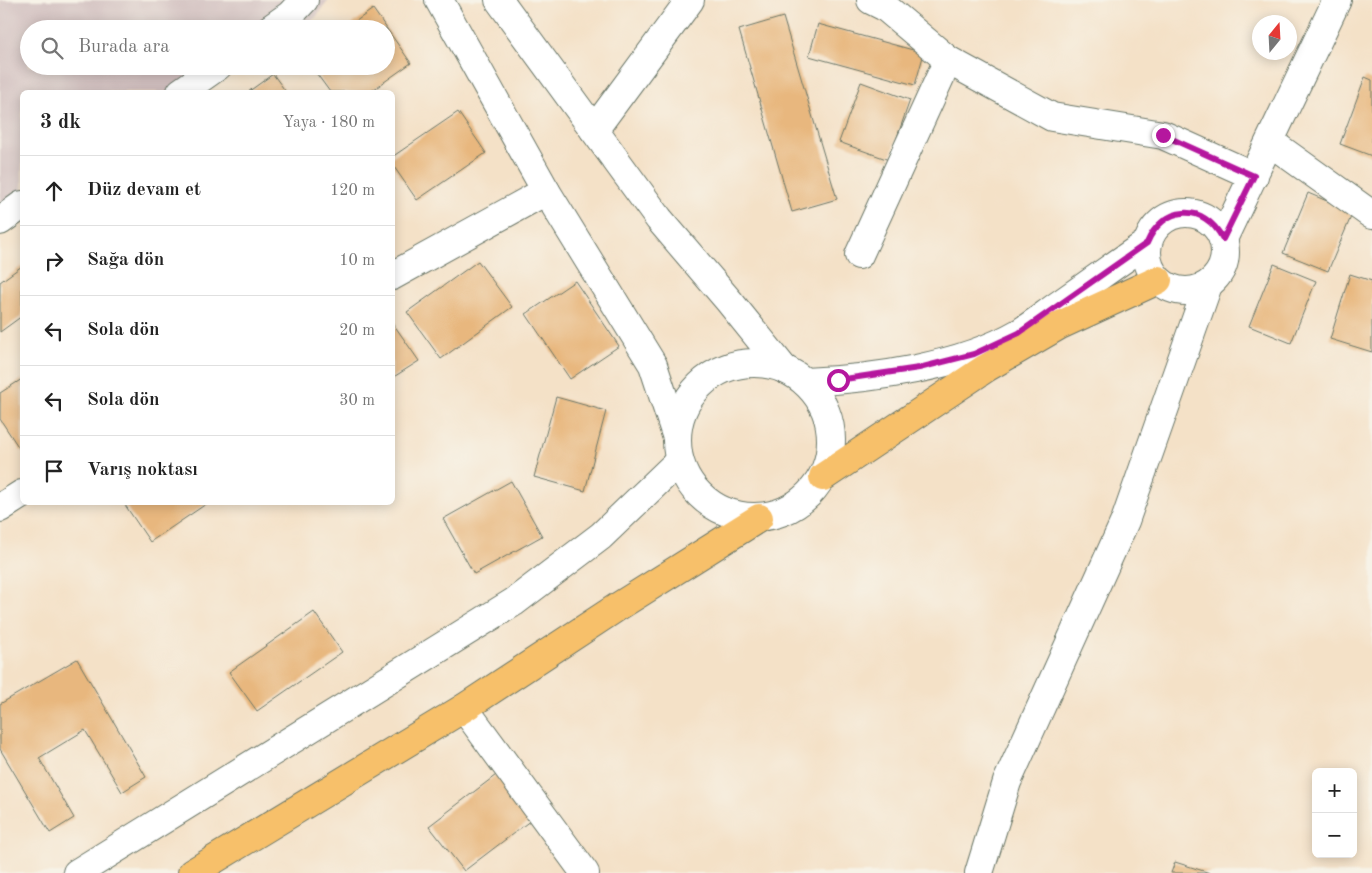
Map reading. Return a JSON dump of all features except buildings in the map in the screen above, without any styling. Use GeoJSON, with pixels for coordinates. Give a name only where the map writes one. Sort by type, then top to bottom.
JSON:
{"type":"FeatureCollection","features":[{"type":"Feature","properties":{"kind":"main road"},"geometry":{"type":"LineString","coordinates":[[823,477],[986,368],[1060,325],[1158,280]]}},
{"type":"Feature","properties":{"kind":"main road"},"geometry":{"type":"LineString","coordinates":[[192,873],[464,708],[619,606],[759,518]]}},
{"type":"Feature","properties":{"kind":"street"},"geometry":{"type":"LineString","coordinates":[[283,20],[304,0]]}},
{"type":"Feature","properties":{"kind":"street"},"geometry":{"type":"LineString","coordinates":[[439,0],[546,191],[653,365],[677,448],[690,485],[709,503],[733,515],[759,518],[785,512],[807,497],[823,477],[831,451],[830,425],[821,400],[795,375],[659,219],[498,0]]}},
{"type":"Feature","properties":{"kind":"street"},"geometry":{"type":"LineString","coordinates":[[594,130],[690,0]]}},
{"type":"Feature","properties":{"kind":"street"},"geometry":{"type":"LineString","coordinates":[[871,0],[885,7],[948,60],[1052,117],[1163,135],[1254,176]]}},
{"type":"Feature","properties":{"kind":"street"},"geometry":{"type":"LineString","coordinates":[[1223,239],[1337,0]]}},
{"type":"Feature","properties":{"kind":"street"},"geometry":{"type":"LineString","coordinates":[[859,255],[948,60]]}},
{"type":"Feature","properties":{"kind":"street"},"geometry":{"type":"LineString","coordinates":[[184,90],[205,75]]}},
{"type":"Feature","properties":{"kind":"street"},"geometry":{"type":"LineString","coordinates":[[1270,142],[1372,215]]}},
{"type":"Feature","properties":{"kind":"street"},"geometry":{"type":"LineString","coordinates":[[395,274],[546,191]]}},
{"type":"Feature","properties":{"kind":"street"},"geometry":{"type":"LineString","coordinates":[[0,221],[20,206]]}},
{"type":"Feature","properties":{"kind":"street"},"geometry":{"type":"LineString","coordinates":[[1184,212],[1208,219],[1217,227],[1223,239],[1226,251],[1224,264],[1218,276],[1208,285],[1195,290],[1182,291],[1169,288],[1158,280],[1150,268],[1146,255],[1147,243],[1152,231],[1160,222],[1172,215],[1184,212]]}},
{"type":"Feature","properties":{"kind":"street"},"geometry":{"type":"LineString","coordinates":[[77,873],[514,602],[601,536],[677,448],[682,411],[694,390],[713,374],[736,365],[760,363],[795,375],[838,380],[919,368],[974,354],[1019,333],[1147,243]]}},
{"type":"Feature","properties":{"kind":"street"},"geometry":{"type":"LineString","coordinates":[[979,873],[1007,782],[1125,521],[1208,285]]}},
{"type":"Feature","properties":{"kind":"street"},"geometry":{"type":"LineString","coordinates":[[0,508],[20,495]]}},
{"type":"Feature","properties":{"kind":"street"},"geometry":{"type":"LineString","coordinates":[[464,708],[586,873]]}},
{"type":"Feature","properties":{"kind":"shaded area"},"geometry":{"type":"Polygon","coordinates":[[[0,0],[328,0],[316,17],[312,20],[20,20],[20,75],[230,75],[207,90],[20,90],[20,217],[0,231],[0,0]]]}},
{"type":"Feature","properties":{"kind":"route"},"geometry":{"type":"LineString","coordinates":[[838,380],[919,368],[974,354],[1019,333],[1147,243],[1152,231],[1160,222],[1172,215],[1184,212],[1208,219],[1217,227],[1223,239],[1254,176],[1163,135]]}}]}
